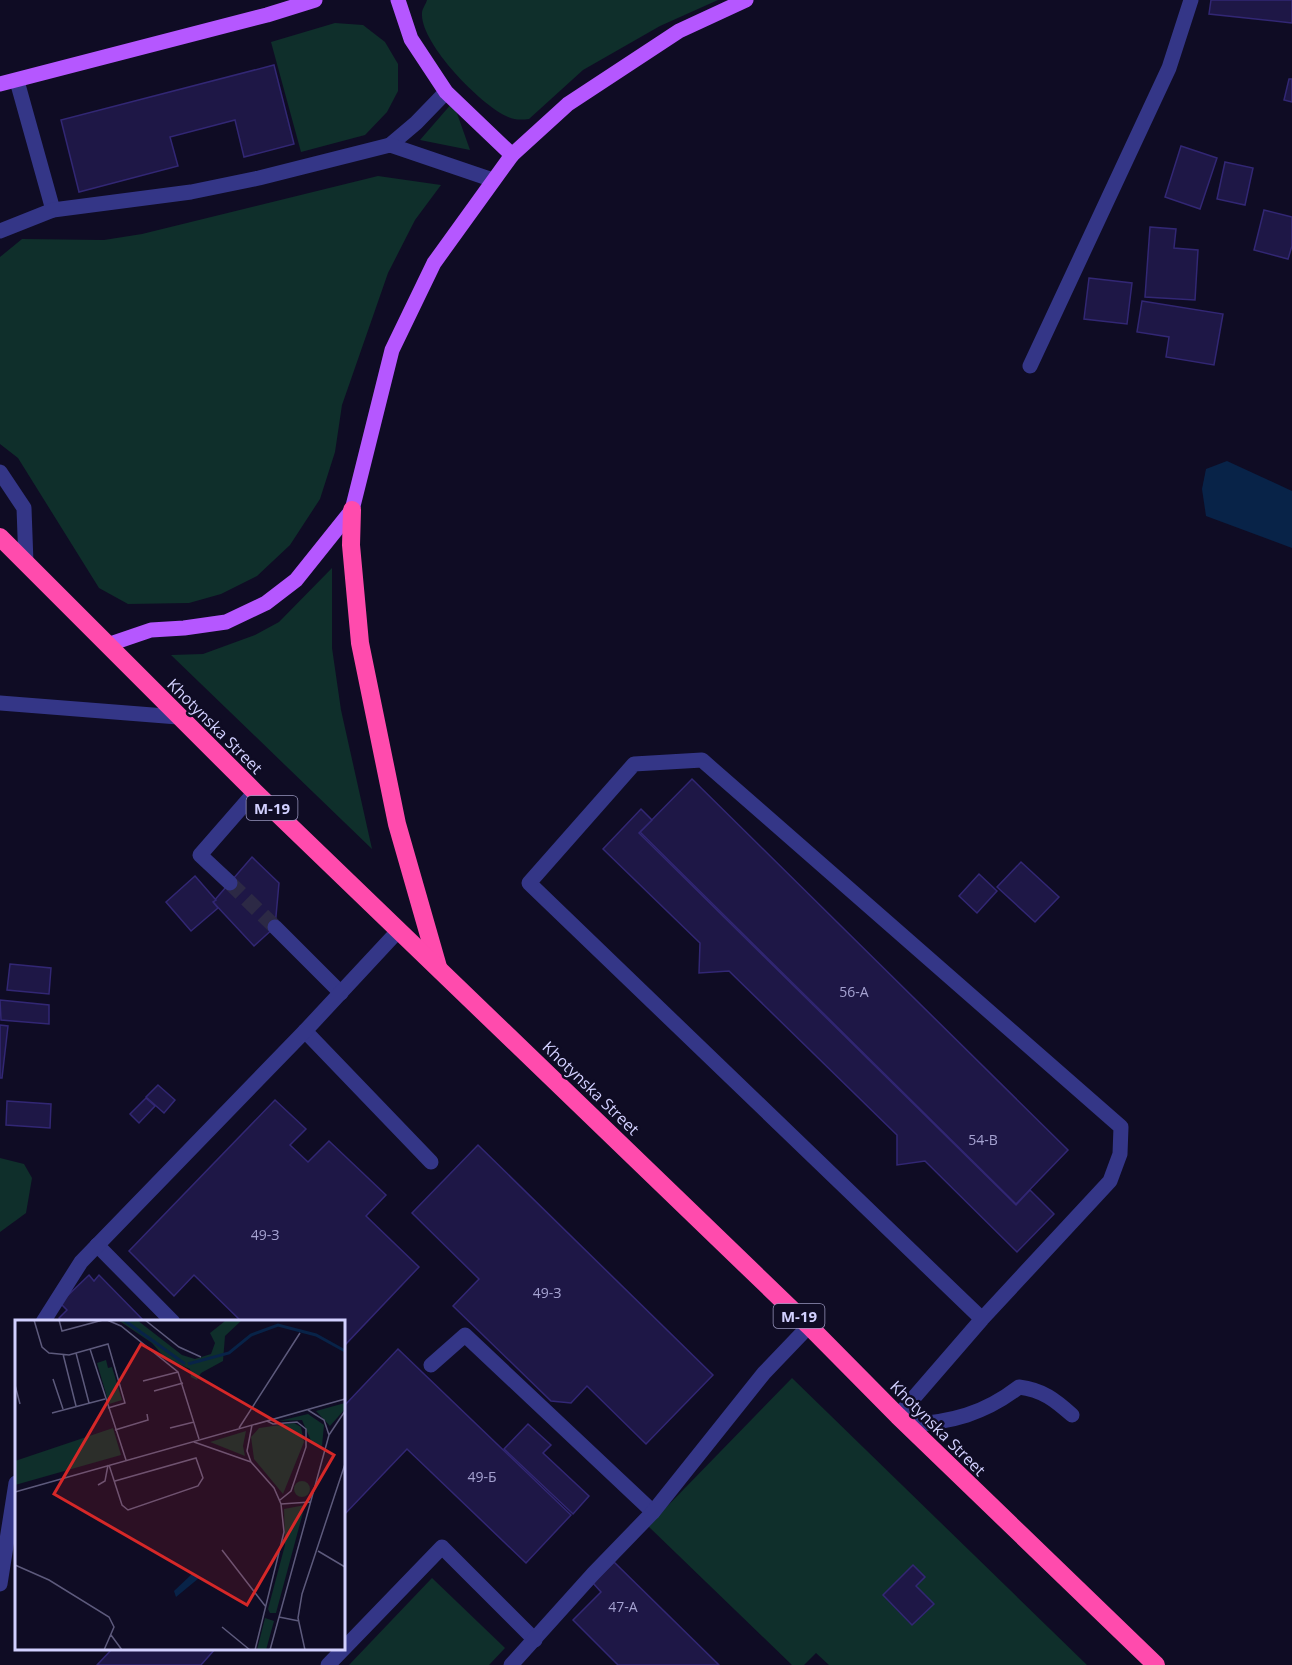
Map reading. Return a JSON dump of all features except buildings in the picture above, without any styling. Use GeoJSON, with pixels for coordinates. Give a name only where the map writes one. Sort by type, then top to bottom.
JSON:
{"type":"FeatureCollection","features":[{"type":"Feature","properties":{"kind":"highway"},"geometry":{"type":"LineString","coordinates":[[352,510],[351,545],[360,642],[397,825],[439,969]]}},
{"type":"Feature","properties":{"kind":"highway","name":"Khotynska Street"},"geometry":{"type":"LineString","coordinates":[[0,537],[178,717],[809,1326],[903,1421],[1156,1665]]}},
{"type":"Feature","properties":{"kind":"main road"},"geometry":{"type":"LineString","coordinates":[[0,84],[267,15],[315,0]]}},
{"type":"Feature","properties":{"kind":"main road"},"geometry":{"type":"LineString","coordinates":[[398,0],[411,39],[446,92],[512,155]]}},
{"type":"Feature","properties":{"kind":"main road"},"geometry":{"type":"LineString","coordinates":[[107,645],[152,630],[226,622],[266,603],[296,580],[352,510],[392,350],[434,263],[512,155],[568,104],[679,31],[746,0]]}},
{"type":"Feature","properties":{"kind":"street"},"geometry":{"type":"LineString","coordinates":[[1030,366],[1169,68],[1191,0]]}},
{"type":"Feature","properties":{"kind":"street"},"geometry":{"type":"LineString","coordinates":[[17,81],[53,210]]}},
{"type":"Feature","properties":{"kind":"street"},"geometry":{"type":"LineString","coordinates":[[0,231],[53,210],[192,192],[260,178],[390,145],[416,123],[446,92]]}},
{"type":"Feature","properties":{"kind":"street"},"geometry":{"type":"LineString","coordinates":[[390,145],[493,180]]}},
{"type":"Feature","properties":{"kind":"street"},"geometry":{"type":"LineString","coordinates":[[0,472],[24,508],[26,563]]}},
{"type":"Feature","properties":{"kind":"street"},"geometry":{"type":"LineString","coordinates":[[0,704],[178,717]]}},
{"type":"Feature","properties":{"kind":"street"},"geometry":{"type":"LineString","coordinates":[[903,1421],[982,1318],[1110,1181],[1120,1154],[1121,1127],[702,760],[634,764],[529,883],[982,1318]]}},
{"type":"Feature","properties":{"kind":"street"},"geometry":{"type":"LineString","coordinates":[[230,883],[200,855],[255,792]]}},
{"type":"Feature","properties":{"kind":"street"},"geometry":{"type":"LineString","coordinates":[[275,927],[341,993]]}},
{"type":"Feature","properties":{"kind":"street"},"geometry":{"type":"LineString","coordinates":[[44,1320],[81,1262],[305,1031],[399,930]]}},
{"type":"Feature","properties":{"kind":"street"},"geometry":{"type":"LineString","coordinates":[[305,1031],[431,1162]]}},
{"type":"Feature","properties":{"kind":"street"},"geometry":{"type":"LineString","coordinates":[[97,1245],[170,1320]]}},
{"type":"Feature","properties":{"kind":"street"},"geometry":{"type":"LineString","coordinates":[[511,1665],[593,1574],[653,1512],[764,1373],[809,1326]]}},
{"type":"Feature","properties":{"kind":"street"},"geometry":{"type":"LineString","coordinates":[[431,1365],[465,1335],[653,1512]]}},
{"type":"Feature","properties":{"kind":"street"},"geometry":{"type":"LineString","coordinates":[[903,1421],[951,1421],[1000,1401],[1019,1387],[1034,1389],[1054,1399],[1072,1415]]}},
{"type":"Feature","properties":{"kind":"street"},"geometry":{"type":"LineString","coordinates":[[0,1584],[15,1489]]}},
{"type":"Feature","properties":{"kind":"street"},"geometry":{"type":"LineString","coordinates":[[345,1647],[442,1547],[535,1640]]}},
{"type":"Feature","properties":{"kind":"street"},"geometry":{"type":"LineString","coordinates":[[328,1665],[342,1650]]}},
{"type":"Feature","properties":{"kind":"green space"},"geometry":{"type":"Polygon","coordinates":[[[427,0],[718,0],[660,26],[583,70],[529,119],[520,120],[506,116],[482,99],[467,86],[441,56],[424,26],[422,11],[427,0]]]}},
{"type":"Feature","properties":{"kind":"green space"},"geometry":{"type":"Polygon","coordinates":[[[335,23],[363,25],[385,42],[398,64],[398,91],[387,112],[365,135],[301,152],[271,42],[335,23]]]}},
{"type":"Feature","properties":{"kind":"green space"},"geometry":{"type":"Polygon","coordinates":[[[453,102],[470,150],[420,140],[453,102]]]}},
{"type":"Feature","properties":{"kind":"green space"},"geometry":{"type":"Polygon","coordinates":[[[378,176],[441,185],[415,220],[388,273],[342,405],[335,452],[320,499],[290,545],[257,576],[221,594],[189,603],[128,604],[99,588],[18,458],[0,444],[0,257],[22,239],[104,240],[142,234],[378,176]]]}},
{"type":"Feature","properties":{"kind":"green space"},"geometry":{"type":"Polygon","coordinates":[[[332,568],[332,648],[341,710],[372,849],[171,655],[203,654],[255,635],[279,622],[332,568]]]}},
{"type":"Feature","properties":{"kind":"green space"},"geometry":{"type":"Polygon","coordinates":[[[0,1158],[24,1164],[32,1178],[26,1213],[0,1232],[0,1158]]]}},
{"type":"Feature","properties":{"kind":"green space"},"geometry":{"type":"Polygon","coordinates":[[[792,1378],[1087,1665],[829,1665],[816,1653],[804,1665],[792,1665],[648,1526],[792,1378]]]}},
{"type":"Feature","properties":{"kind":"green space"},"geometry":{"type":"Polygon","coordinates":[[[432,1578],[505,1648],[489,1665],[349,1665],[432,1578]]]}},
{"type":"Feature","properties":{"kind":"water"},"geometry":{"type":"Polygon","coordinates":[[[1227,461],[1292,491],[1292,548],[1206,516],[1202,489],[1206,469],[1227,461]]]}},
{"type":"Feature","properties":{"kind":"tunnel"},"geometry":{"type":"LineString","coordinates":[[230,883],[275,927]]}}]}
